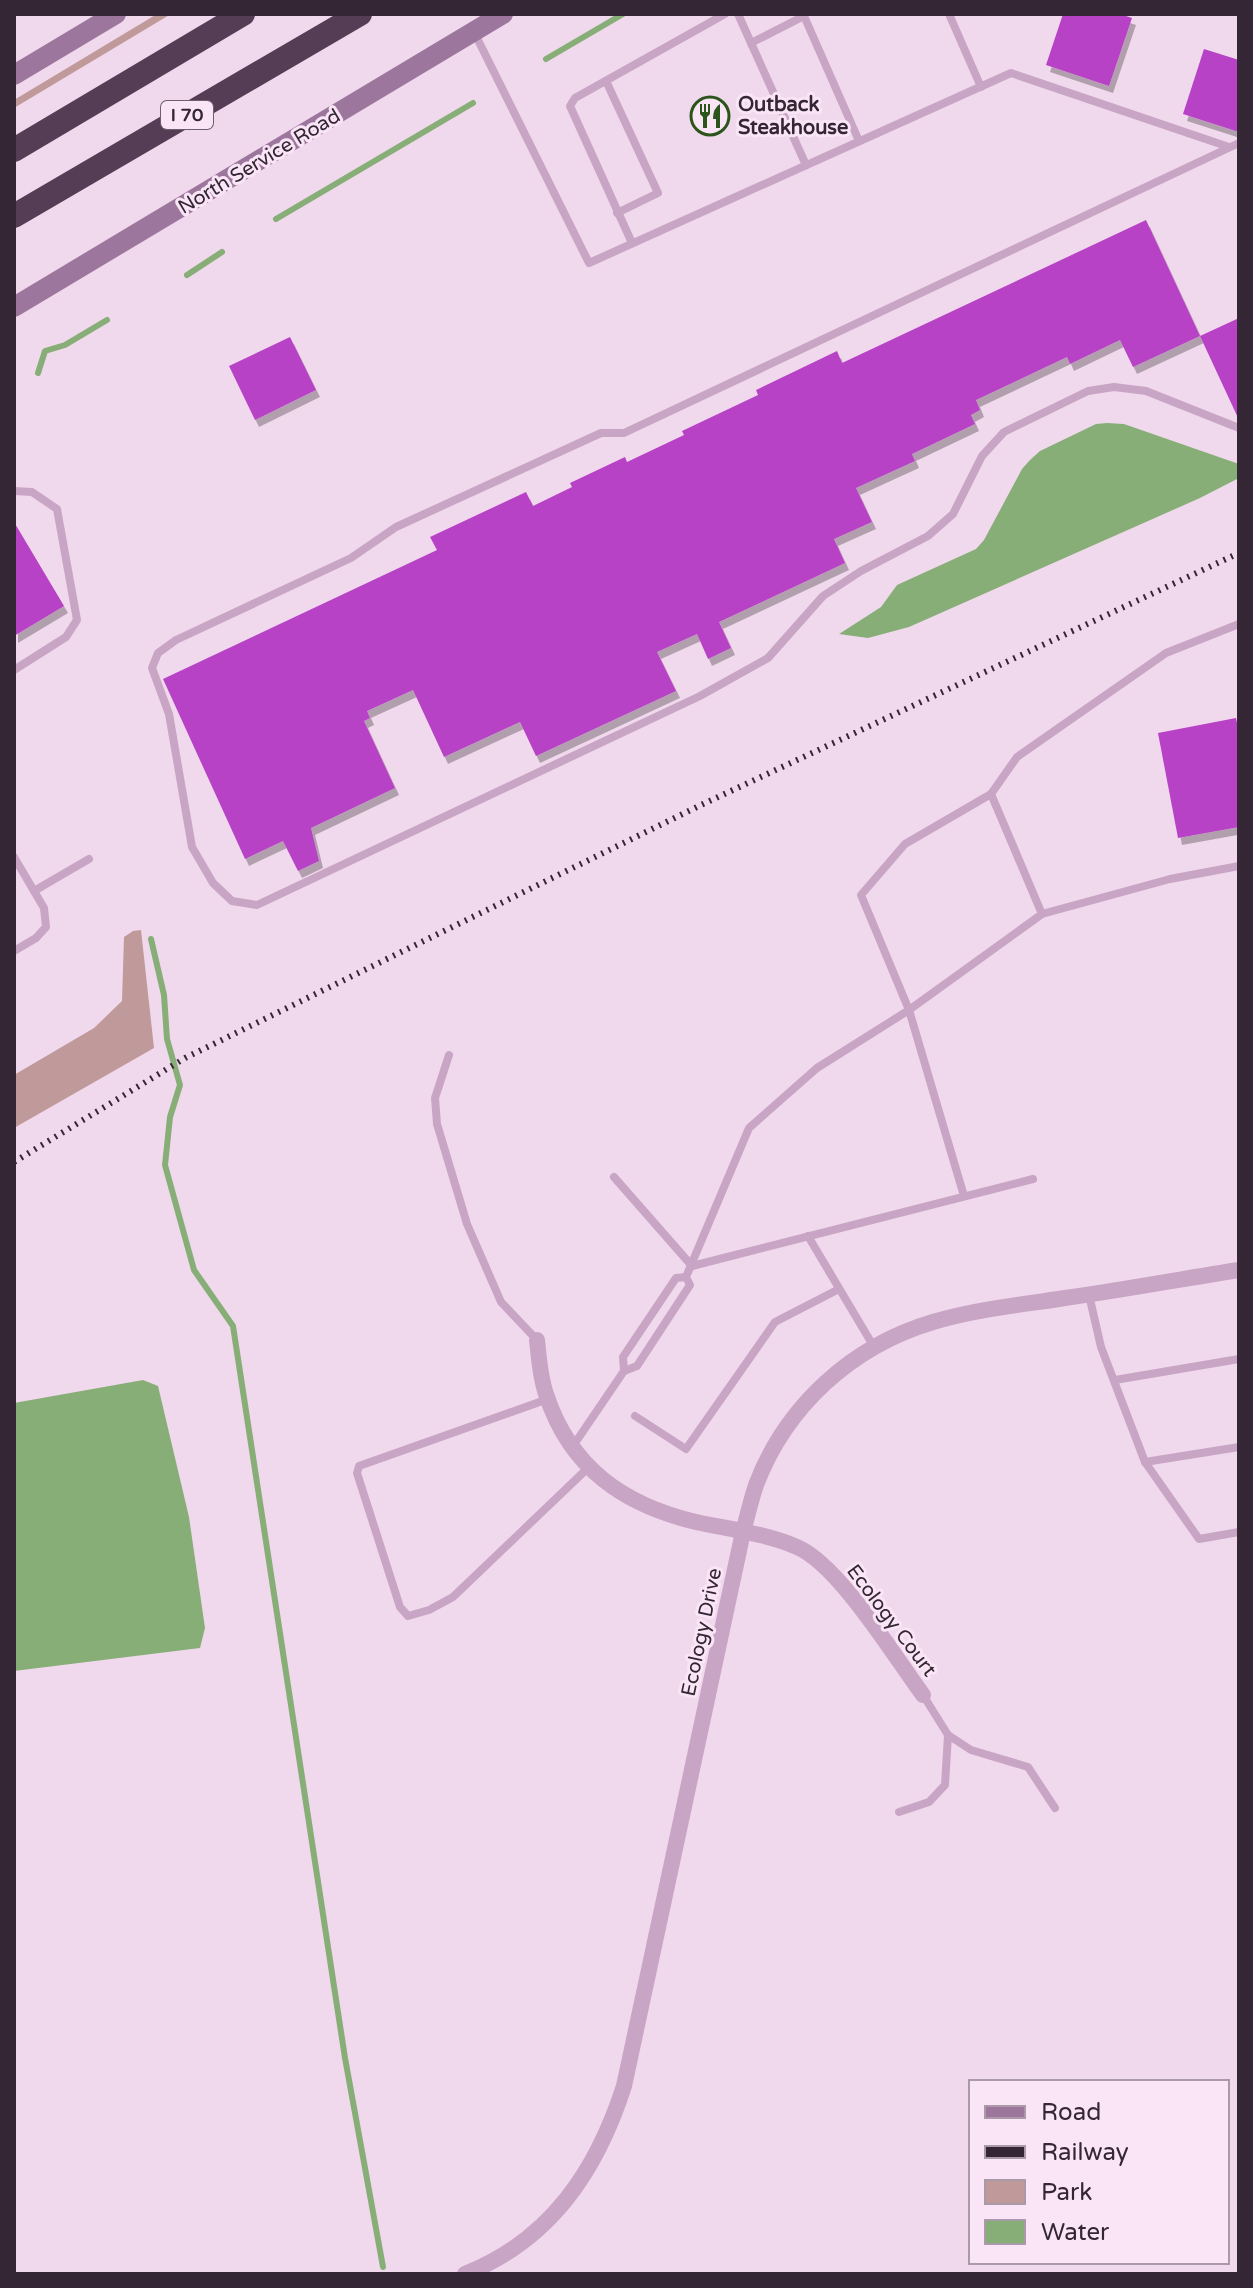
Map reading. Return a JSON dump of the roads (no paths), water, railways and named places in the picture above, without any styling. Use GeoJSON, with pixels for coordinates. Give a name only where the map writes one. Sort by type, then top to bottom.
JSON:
{"type":"FeatureCollection","features":[{"type":"Feature","properties":{"kind":"highway"},"geometry":{"type":"LineString","coordinates":[[14,150],[243,14]]}},
{"type":"Feature","properties":{"kind":"highway","name":"I 70"},"geometry":{"type":"LineString","coordinates":[[14,216],[360,14]]}},
{"type":"Feature","properties":{"kind":"street"},"geometry":{"type":"LineString","coordinates":[[14,75],[116,14]]}},
{"type":"Feature","properties":{"kind":"street","name":"North Service Road"},"geometry":{"type":"LineString","coordinates":[[14,307],[503,14]]}},
{"type":"Feature","properties":{"kind":"street","name":"Ecology Drive"},"geometry":{"type":"LineString","coordinates":[[465,2274],[486,2269],[530,2237],[557,2211],[599,2153],[613,2120],[631,2057],[743,1532],[756,1485],[790,1422],[841,1368],[906,1331],[965,1314],[1239,1270]]}},
{"type":"Feature","properties":{"kind":"street","name":"Ecology Court"},"geometry":{"type":"LineString","coordinates":[[537,1340],[548,1399],[572,1448],[590,1467],[621,1493],[659,1513],[797,1546],[821,1561],[923,1695]]}},
{"type":"Feature","properties":{"kind":"lane"},"geometry":{"type":"LineString","coordinates":[[632,243],[570,106],[575,98],[725,14]]}},
{"type":"Feature","properties":{"kind":"lane"},"geometry":{"type":"LineString","coordinates":[[738,14],[806,165]]}},
{"type":"Feature","properties":{"kind":"lane"},"geometry":{"type":"LineString","coordinates":[[949,14],[981,87]]}},
{"type":"Feature","properties":{"kind":"lane"},"geometry":{"type":"LineString","coordinates":[[751,43],[804,15],[859,141]]}},
{"type":"Feature","properties":{"kind":"lane"},"geometry":{"type":"LineString","coordinates":[[474,31],[589,263],[1011,73],[1229,147]]}},
{"type":"Feature","properties":{"kind":"lane"},"geometry":{"type":"LineString","coordinates":[[606,81],[658,193],[617,213]]}},
{"type":"Feature","properties":{"kind":"lane"},"geometry":{"type":"LineString","coordinates":[[1239,143],[624,433],[601,433],[396,527],[351,558],[176,640],[158,653],[152,668],[169,714],[192,847],[213,883],[232,901],[257,905],[700,696],[768,658],[823,596],[861,571],[928,536],[953,514],[982,456],[1004,432],[1088,391],[1114,387],[1146,391],[1239,428]]}},
{"type":"Feature","properties":{"kind":"lane"},"geometry":{"type":"LineString","coordinates":[[14,491],[32,492],[57,509],[77,620],[66,637],[14,670]]}},
{"type":"Feature","properties":{"kind":"lane"},"geometry":{"type":"LineString","coordinates":[[964,1196],[909,1010],[861,895],[905,844],[991,794],[1017,757],[1166,653],[1239,624]]}},
{"type":"Feature","properties":{"kind":"lane"},"geometry":{"type":"LineString","coordinates":[[991,794],[1042,914]]}},
{"type":"Feature","properties":{"kind":"lane"},"geometry":{"type":"LineString","coordinates":[[14,857],[44,908],[46,927],[36,938],[14,951]]}},
{"type":"Feature","properties":{"kind":"lane"},"geometry":{"type":"LineString","coordinates":[[34,891],[89,859]]}},
{"type":"Feature","properties":{"kind":"lane"},"geometry":{"type":"LineString","coordinates":[[686,1277],[749,1128],[817,1068],[909,1010],[1042,914],[1170,879],[1239,866]]}},
{"type":"Feature","properties":{"kind":"lane"},"geometry":{"type":"LineString","coordinates":[[449,1055],[435,1098],[437,1124],[467,1224],[501,1302],[537,1340]]}},
{"type":"Feature","properties":{"kind":"lane"},"geometry":{"type":"LineString","coordinates":[[614,1177],[692,1266]]}},
{"type":"Feature","properties":{"kind":"lane"},"geometry":{"type":"LineString","coordinates":[[692,1266],[1033,1179]]}},
{"type":"Feature","properties":{"kind":"lane"},"geometry":{"type":"LineString","coordinates":[[808,1236],[874,1347]]}},
{"type":"Feature","properties":{"kind":"lane"},"geometry":{"type":"LineString","coordinates":[[624,1371],[623,1357],[676,1278],[686,1277]]}},
{"type":"Feature","properties":{"kind":"lane"},"geometry":{"type":"LineString","coordinates":[[572,1448],[624,1371],[637,1366],[668,1320],[690,1285],[686,1277]]}},
{"type":"Feature","properties":{"kind":"lane"},"geometry":{"type":"LineString","coordinates":[[635,1416],[686,1449],[775,1322],[839,1289]]}},
{"type":"Feature","properties":{"kind":"lane"},"geometry":{"type":"LineString","coordinates":[[1089,1295],[1101,1347],[1145,1462],[1199,1539],[1239,1532]]}},
{"type":"Feature","properties":{"kind":"lane"},"geometry":{"type":"LineString","coordinates":[[1115,1380],[1239,1359]]}},
{"type":"Feature","properties":{"kind":"lane"},"geometry":{"type":"LineString","coordinates":[[548,1399],[359,1466],[357,1473],[400,1607],[408,1616],[429,1610],[453,1597],[590,1467]]}},
{"type":"Feature","properties":{"kind":"lane"},"geometry":{"type":"LineString","coordinates":[[1145,1462],[1239,1447]]}},
{"type":"Feature","properties":{"kind":"lane"},"geometry":{"type":"LineString","coordinates":[[923,1695],[948,1735],[971,1750],[1028,1767],[1055,1808]]}},
{"type":"Feature","properties":{"kind":"lane"},"geometry":{"type":"LineString","coordinates":[[899,1812],[929,1802],[945,1785],[948,1735]]}},
{"type":"Feature","properties":{"kind":"water"},"geometry":{"type":"Polygon","coordinates":[[[1096,424],[1124,424],[1239,464],[1239,478],[909,627],[868,638],[839,634],[881,607],[897,585],[976,549],[984,540],[1022,469],[1040,451],[1096,424]]]}},
{"type":"Feature","properties":{"kind":"water"},"geometry":{"type":"Polygon","coordinates":[[[143,1380],[158,1386],[189,1517],[205,1628],[200,1648],[14,1671],[14,1403],[143,1380]]]}},
{"type":"Feature","properties":{"kind":"waterway"},"geometry":{"type":"LineString","coordinates":[[546,59],[623,14]]}},
{"type":"Feature","properties":{"kind":"waterway"},"geometry":{"type":"LineString","coordinates":[[276,219],[473,103]]}},
{"type":"Feature","properties":{"kind":"waterway"},"geometry":{"type":"LineString","coordinates":[[187,275],[222,252]]}},
{"type":"Feature","properties":{"kind":"waterway"},"geometry":{"type":"LineString","coordinates":[[38,373],[45,351],[65,345],[107,320]]}},
{"type":"Feature","properties":{"kind":"waterway"},"geometry":{"type":"LineString","coordinates":[[151,939],[164,995],[167,1039],[180,1085],[170,1117],[165,1165],[194,1270],[233,1326],[345,2058],[383,2267]]}},
{"type":"Feature","properties":{"kind":"railway"},"geometry":{"type":"LineString","coordinates":[[14,1162],[185,1058],[701,805],[1239,553]]}},
{"type":"Feature","properties":{"kind":"place","name":"Outback Steakhouse"},"geometry":{"type":"Point","coordinates":[710,116]}}]}
